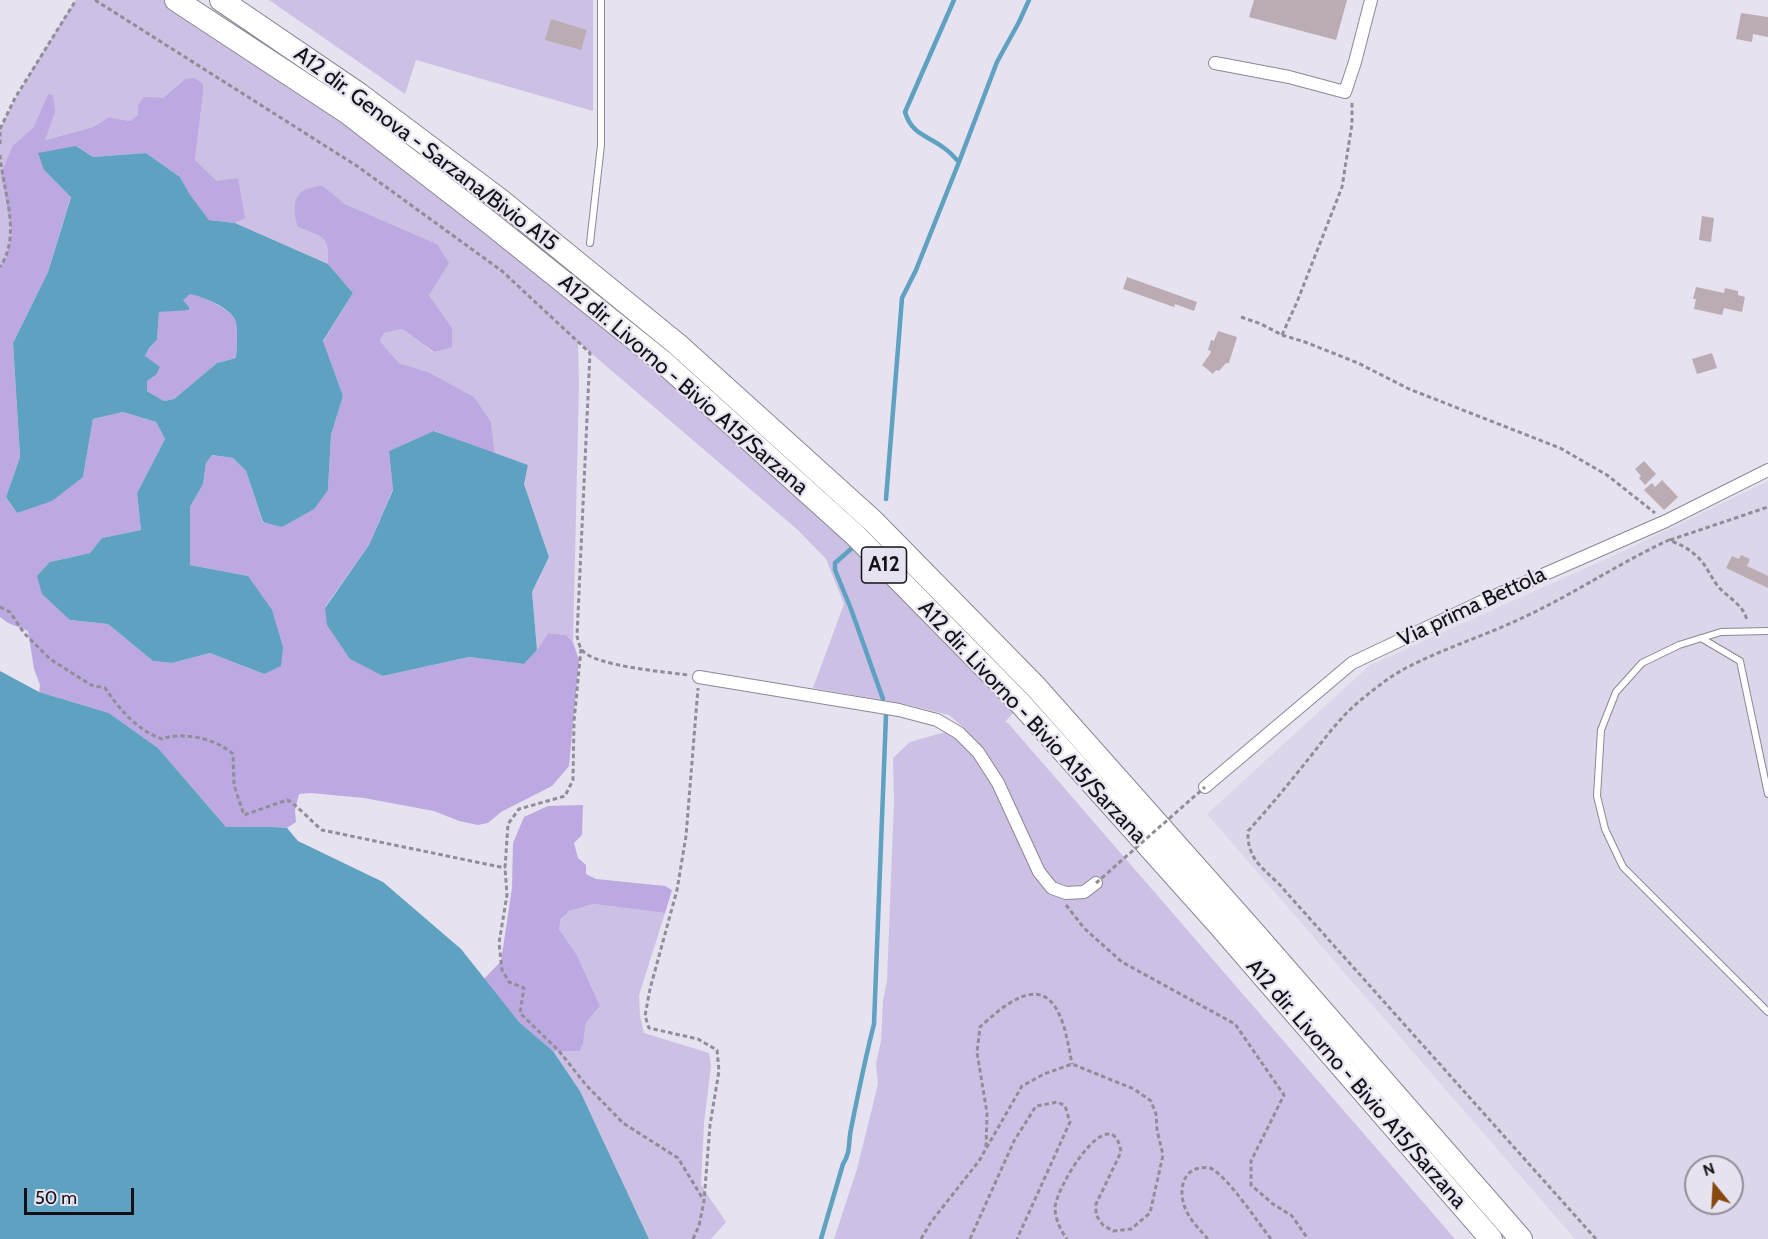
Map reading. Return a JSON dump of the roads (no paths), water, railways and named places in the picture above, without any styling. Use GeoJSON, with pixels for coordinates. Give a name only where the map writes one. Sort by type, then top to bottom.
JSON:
{"type":"FeatureCollection","features":[{"type":"Feature","properties":{"kind":"highway","name":"A12 dir. Livorno - Bivio A15/Sarzana"},"geometry":{"type":"LineString","coordinates":[[176,0],[348,113],[485,219],[662,361],[855,536],[1021,704],[1218,924],[1491,1239]]}},
{"type":"Feature","properties":{"kind":"highway","name":"A12 dir. Genova - Sarzana/Bivio A15"},"geometry":{"type":"LineString","coordinates":[[221,0],[360,94],[499,200],[677,344],[873,521],[1036,687],[1521,1239]]}},
{"type":"Feature","properties":{"kind":"street"},"geometry":{"type":"LineString","coordinates":[[1215,63],[1288,77],[1345,92],[1371,0]]}},
{"type":"Feature","properties":{"kind":"street","name":"Via prima Bettola"},"geometry":{"type":"LineString","coordinates":[[1205,788],[1352,663],[1481,602],[1666,521],[1768,470]]}},
{"type":"Feature","properties":{"kind":"street"},"geometry":{"type":"LineString","coordinates":[[699,677],[899,710],[937,720],[959,733],[978,752],[998,783],[1039,872],[1052,888],[1066,893],[1084,892],[1096,883]]}},
{"type":"Feature","properties":{"kind":"lane"},"geometry":{"type":"LineString","coordinates":[[590,243],[601,145],[601,0]]}},
{"type":"Feature","properties":{"kind":"lane"},"geometry":{"type":"LineString","coordinates":[[1768,631],[1721,632],[1679,645],[1642,663],[1616,692],[1601,730],[1597,795],[1605,829],[1623,867],[1768,1012]]}},
{"type":"Feature","properties":{"kind":"lane"},"geometry":{"type":"LineString","coordinates":[[1701,638],[1740,661],[1768,794]]}},
{"type":"Feature","properties":{"kind":"water"},"geometry":{"type":"Polygon","coordinates":[[[76,146],[93,157],[146,153],[180,177],[209,220],[235,223],[328,264],[353,293],[323,341],[343,396],[331,435],[328,490],[314,509],[282,527],[263,522],[246,471],[233,458],[212,455],[206,463],[203,484],[190,507],[190,565],[248,576],[272,610],[283,647],[281,666],[264,674],[210,653],[172,663],[153,661],[108,624],[70,620],[42,594],[37,576],[50,562],[90,553],[102,538],[141,530],[137,493],[165,439],[156,422],[123,412],[93,419],[83,477],[52,501],[17,513],[6,497],[20,457],[13,343],[48,272],[71,197],[44,170],[38,153],[76,146]],[[190,294],[183,300],[189,310],[159,312],[157,340],[145,356],[160,367],[156,375],[147,381],[147,391],[164,401],[174,399],[217,363],[236,358],[235,320],[228,311],[190,294]]]}},
{"type":"Feature","properties":{"kind":"water"},"geometry":{"type":"Polygon","coordinates":[[[434,431],[528,465],[524,484],[549,557],[532,592],[537,650],[524,664],[469,657],[383,676],[350,659],[327,625],[325,608],[369,545],[393,490],[389,451],[434,431]]]}},
{"type":"Feature","properties":{"kind":"water"},"geometry":{"type":"Polygon","coordinates":[[[0,671],[39,692],[109,713],[158,748],[226,827],[287,828],[298,841],[383,882],[461,949],[519,1022],[553,1051],[580,1091],[649,1239],[0,1239],[0,671]]]}},
{"type":"Feature","properties":{"kind":"waterway"},"geometry":{"type":"LineString","coordinates":[[886,499],[902,298],[916,270],[959,162],[938,144],[916,130],[905,112],[954,0]]}},
{"type":"Feature","properties":{"kind":"waterway"},"geometry":{"type":"LineString","coordinates":[[959,162],[997,62],[1029,0]]}},
{"type":"Feature","properties":{"kind":"waterway"},"geometry":{"type":"LineString","coordinates":[[851,549],[835,563],[835,570],[883,699]]}},
{"type":"Feature","properties":{"kind":"waterway"},"geometry":{"type":"LineString","coordinates":[[821,1239],[846,1160],[874,1024],[886,715]]}}]}
